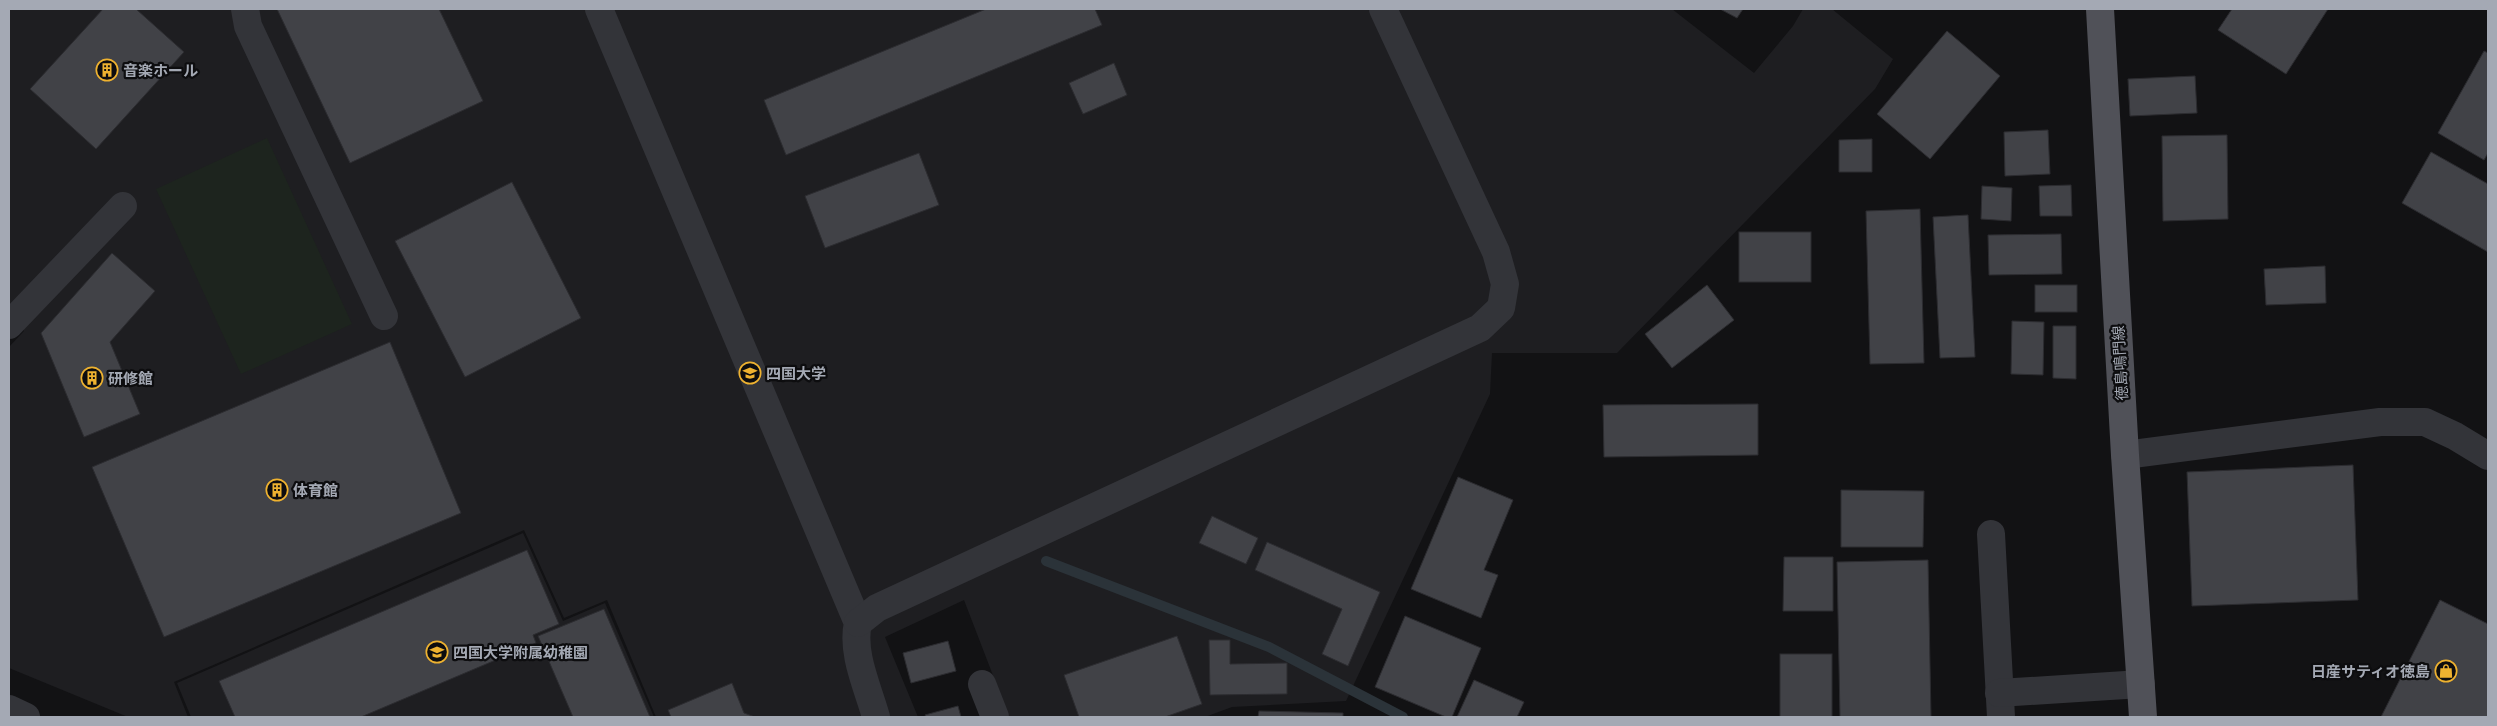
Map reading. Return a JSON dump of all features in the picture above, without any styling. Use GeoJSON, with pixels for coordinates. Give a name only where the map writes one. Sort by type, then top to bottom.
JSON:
{"type":"FeatureCollection","features":[{"type":"Feature","properties":{"kind":"main road","name":"徳島鳴門線"},"geometry":{"type":"LineString","coordinates":[[2100,9],[2125,455],[2144,717]]}},
{"type":"Feature","properties":{"kind":"street"},"geometry":{"type":"LineString","coordinates":[[245,9],[248,26],[384,316]]}},
{"type":"Feature","properties":{"kind":"street"},"geometry":{"type":"LineString","coordinates":[[599,9],[858,623],[855,636],[857,649],[876,717]]}},
{"type":"Feature","properties":{"kind":"street"},"geometry":{"type":"LineString","coordinates":[[858,623],[877,608],[1480,328],[1501,308],[1505,284],[1496,252],[1383,9]]}},
{"type":"Feature","properties":{"kind":"street"},"geometry":{"type":"LineString","coordinates":[[9,325],[123,206]]}},
{"type":"Feature","properties":{"kind":"street"},"geometry":{"type":"LineString","coordinates":[[2125,455],[2380,422],[2425,422],[2455,436],[2488,456]]}},
{"type":"Feature","properties":{"kind":"street"},"geometry":{"type":"LineString","coordinates":[[1991,534],[2000,705],[2142,684]]}},
{"type":"Feature","properties":{"kind":"street"},"geometry":{"type":"LineString","coordinates":[[982,684],[995,717]]}},
{"type":"Feature","properties":{"kind":"street"},"geometry":{"type":"LineString","coordinates":[[9,709],[26,717]]}},
{"type":"Feature","properties":{"kind":"shaded area","name":"四国大学"},"geometry":{"type":"Polygon","coordinates":[[[9,9],[1672,9],[1754,73],[1793,26],[1803,9],[1832,9],[1893,59],[1875,89],[1617,353],[1492,353],[1490,394],[1346,701],[1232,707],[1205,717],[1009,717],[964,600],[885,637],[918,717],[656,717],[607,600],[564,618],[524,530],[174,682],[188,717],[128,717],[9,668],[9,347],[24,331],[9,308],[9,9]]]}},
{"type":"Feature","properties":{"kind":"shaded area"},"geometry":{"type":"Polygon","coordinates":[[[267,138],[352,324],[241,374],[156,189],[267,138]]]}},
{"type":"Feature","properties":{"kind":"shaded area","name":"四国大学附属幼稚園"},"geometry":{"type":"Polygon","coordinates":[[[523,533],[563,621],[605,603],[654,717],[191,717],[177,683],[523,533]]]}},
{"type":"Feature","properties":{"kind":"building","name":"音楽ホール"},"geometry":{"type":"Polygon","coordinates":[[[103,9],[136,9],[184,52],[96,149],[30,89],[103,9]]]}},
{"type":"Feature","properties":{"kind":"building"},"geometry":{"type":"Polygon","coordinates":[[[277,9],[439,9],[483,101],[350,163],[277,9]]]}},
{"type":"Feature","properties":{"kind":"building"},"geometry":{"type":"Polygon","coordinates":[[[986,9],[1095,9],[1102,25],[786,155],[764,100],[986,9]]]}},
{"type":"Feature","properties":{"kind":"building"},"geometry":{"type":"Polygon","coordinates":[[[1720,9],[1743,9],[1737,18],[1720,9]]]}},
{"type":"Feature","properties":{"kind":"building"},"geometry":{"type":"Polygon","coordinates":[[[2232,9],[2328,9],[2286,74],[2218,30],[2232,9]]]}},
{"type":"Feature","properties":{"kind":"building"},"geometry":{"type":"Polygon","coordinates":[[[1947,31],[2000,76],[1930,159],[1877,114],[1947,31]]]}},
{"type":"Feature","properties":{"kind":"building"},"geometry":{"type":"Polygon","coordinates":[[[2484,51],[2488,53],[2488,153],[2484,160],[2438,133],[2484,51]]]}},
{"type":"Feature","properties":{"kind":"building"},"geometry":{"type":"Polygon","coordinates":[[[1114,63],[1127,95],[1083,114],[1069,83],[1114,63]]]}},
{"type":"Feature","properties":{"kind":"building"},"geometry":{"type":"Polygon","coordinates":[[[2195,76],[2197,113],[2130,116],[2128,79],[2195,76]]]}},
{"type":"Feature","properties":{"kind":"building"},"geometry":{"type":"Polygon","coordinates":[[[2048,130],[2050,174],[2005,176],[2004,132],[2048,130]]]}},
{"type":"Feature","properties":{"kind":"building"},"geometry":{"type":"Polygon","coordinates":[[[2227,135],[2228,219],[2163,221],[2162,136],[2227,135]]]}},
{"type":"Feature","properties":{"kind":"building"},"geometry":{"type":"Polygon","coordinates":[[[1872,139],[1872,172],[1839,172],[1839,140],[1872,139]]]}},
{"type":"Feature","properties":{"kind":"building"},"geometry":{"type":"Polygon","coordinates":[[[2431,152],[2488,184],[2488,252],[2402,203],[2431,152]]]}},
{"type":"Feature","properties":{"kind":"building"},"geometry":{"type":"Polygon","coordinates":[[[919,153],[939,205],[825,248],[805,196],[919,153]]]}},
{"type":"Feature","properties":{"kind":"building"},"geometry":{"type":"Polygon","coordinates":[[[512,182],[581,318],[465,377],[395,241],[512,182]]]}},
{"type":"Feature","properties":{"kind":"building"},"geometry":{"type":"Polygon","coordinates":[[[2071,185],[2072,216],[2040,216],[2039,186],[2071,185]]]}},
{"type":"Feature","properties":{"kind":"building"},"geometry":{"type":"Polygon","coordinates":[[[1982,186],[2012,188],[2011,221],[1981,219],[1982,186]]]}},
{"type":"Feature","properties":{"kind":"building"},"geometry":{"type":"Polygon","coordinates":[[[1920,209],[1924,363],[1870,364],[1866,211],[1920,209]]]}},
{"type":"Feature","properties":{"kind":"building"},"geometry":{"type":"Polygon","coordinates":[[[1968,215],[1975,357],[1940,358],[1933,217],[1968,215]]]}},
{"type":"Feature","properties":{"kind":"building"},"geometry":{"type":"Polygon","coordinates":[[[1739,232],[1811,232],[1811,282],[1739,282],[1739,232]]]}},
{"type":"Feature","properties":{"kind":"building"},"geometry":{"type":"Polygon","coordinates":[[[2061,234],[2062,274],[1989,275],[1988,235],[2061,234]]]}},
{"type":"Feature","properties":{"kind":"building","name":"研修館"},"geometry":{"type":"Polygon","coordinates":[[[112,253],[155,291],[110,342],[140,414],[84,437],[41,333],[112,253]]]}},
{"type":"Feature","properties":{"kind":"building"},"geometry":{"type":"Polygon","coordinates":[[[2325,266],[2326,303],[2266,305],[2264,269],[2325,266]]]}},
{"type":"Feature","properties":{"kind":"building"},"geometry":{"type":"Polygon","coordinates":[[[1707,285],[1734,320],[1672,368],[1645,334],[1707,285]]]}},
{"type":"Feature","properties":{"kind":"building"},"geometry":{"type":"Polygon","coordinates":[[[2035,285],[2077,285],[2077,312],[2035,312],[2035,285]]]}},
{"type":"Feature","properties":{"kind":"building"},"geometry":{"type":"Polygon","coordinates":[[[2012,321],[2044,322],[2043,375],[2011,374],[2012,321]]]}},
{"type":"Feature","properties":{"kind":"building"},"geometry":{"type":"Polygon","coordinates":[[[2053,326],[2076,326],[2076,379],[2053,378],[2053,326]]]}},
{"type":"Feature","properties":{"kind":"building","name":"体育館"},"geometry":{"type":"Polygon","coordinates":[[[390,342],[461,513],[164,637],[92,467],[390,342]]]}},
{"type":"Feature","properties":{"kind":"building"},"geometry":{"type":"Polygon","coordinates":[[[1758,404],[1758,455],[1604,457],[1603,405],[1758,404]]]}},
{"type":"Feature","properties":{"kind":"building"},"geometry":{"type":"Polygon","coordinates":[[[2353,465],[2358,600],[2192,606],[2187,472],[2353,465]]]}},
{"type":"Feature","properties":{"kind":"building"},"geometry":{"type":"Polygon","coordinates":[[[1458,477],[1513,500],[1484,570],[1498,575],[1481,618],[1411,589],[1458,477]]]}},
{"type":"Feature","properties":{"kind":"building"},"geometry":{"type":"Polygon","coordinates":[[[1841,490],[1924,491],[1923,547],[1841,547],[1841,490]]]}},
{"type":"Feature","properties":{"kind":"building"},"geometry":{"type":"Polygon","coordinates":[[[1212,516],[1258,538],[1246,564],[1199,543],[1212,516]]]}},
{"type":"Feature","properties":{"kind":"building"},"geometry":{"type":"Polygon","coordinates":[[[1267,542],[1380,592],[1348,666],[1322,654],[1342,609],[1255,570],[1267,542]]]}},
{"type":"Feature","properties":{"kind":"building"},"geometry":{"type":"Polygon","coordinates":[[[527,550],[559,624],[533,635],[536,643],[361,717],[235,717],[219,681],[527,550]]]}},
{"type":"Feature","properties":{"kind":"building"},"geometry":{"type":"Polygon","coordinates":[[[1784,557],[1833,557],[1833,611],[1783,611],[1784,557]]]}},
{"type":"Feature","properties":{"kind":"building"},"geometry":{"type":"Polygon","coordinates":[[[1928,560],[1931,717],[1840,717],[1837,562],[1928,560]]]}},
{"type":"Feature","properties":{"kind":"building","name":"日産サティオ徳島"},"geometry":{"type":"Polygon","coordinates":[[[2440,600],[2488,624],[2488,717],[2381,717],[2440,600]]]}},
{"type":"Feature","properties":{"kind":"building"},"geometry":{"type":"Polygon","coordinates":[[[604,609],[650,717],[573,717],[538,636],[604,609]]]}},
{"type":"Feature","properties":{"kind":"building"},"geometry":{"type":"Polygon","coordinates":[[[1405,616],[1481,648],[1452,717],[1446,717],[1375,687],[1405,616]]]}},
{"type":"Feature","properties":{"kind":"building"},"geometry":{"type":"Polygon","coordinates":[[[1177,636],[1202,704],[1165,717],[1079,717],[1064,675],[1177,636]]]}},
{"type":"Feature","properties":{"kind":"building"},"geometry":{"type":"Polygon","coordinates":[[[1209,640],[1230,640],[1230,664],[1287,663],[1287,694],[1210,695],[1209,640]]]}},
{"type":"Feature","properties":{"kind":"building"},"geometry":{"type":"Polygon","coordinates":[[[948,641],[956,671],[911,683],[903,653],[948,641]]]}},
{"type":"Feature","properties":{"kind":"building"},"geometry":{"type":"Polygon","coordinates":[[[1780,654],[1832,654],[1832,717],[1780,717],[1780,654]]]}},
{"type":"Feature","properties":{"kind":"building"},"geometry":{"type":"Polygon","coordinates":[[[1474,680],[1524,702],[1517,717],[1457,717],[1474,680]]]}},
{"type":"Feature","properties":{"kind":"building"},"geometry":{"type":"Polygon","coordinates":[[[732,683],[744,713],[755,717],[671,717],[668,710],[732,683]]]}},
{"type":"Feature","properties":{"kind":"building"},"geometry":{"type":"Polygon","coordinates":[[[958,706],[961,717],[926,717],[925,715],[958,706]]]}},
{"type":"Feature","properties":{"kind":"building"},"geometry":{"type":"Polygon","coordinates":[[[1259,711],[1343,713],[1343,717],[1258,717],[1259,711]]]}},
{"type":"Feature","properties":{"kind":"waterway"},"geometry":{"type":"LineString","coordinates":[[1046,561],[1269,647],[1403,717]]}},
{"type":"Feature","properties":{"kind":"place","name":"音楽ホール"},"geometry":{"type":"Point","coordinates":[107,70]}},
{"type":"Feature","properties":{"kind":"place","name":"四国大学"},"geometry":{"type":"Point","coordinates":[750,373]}},
{"type":"Feature","properties":{"kind":"place","name":"研修館"},"geometry":{"type":"Point","coordinates":[92,378]}},
{"type":"Feature","properties":{"kind":"place","name":"体育館"},"geometry":{"type":"Point","coordinates":[277,490]}},
{"type":"Feature","properties":{"kind":"place","name":"四国大学附属幼稚園"},"geometry":{"type":"Point","coordinates":[437,652]}},
{"type":"Feature","properties":{"kind":"place","name":"日産サティオ徳島"},"geometry":{"type":"Point","coordinates":[2446,671]}}]}
